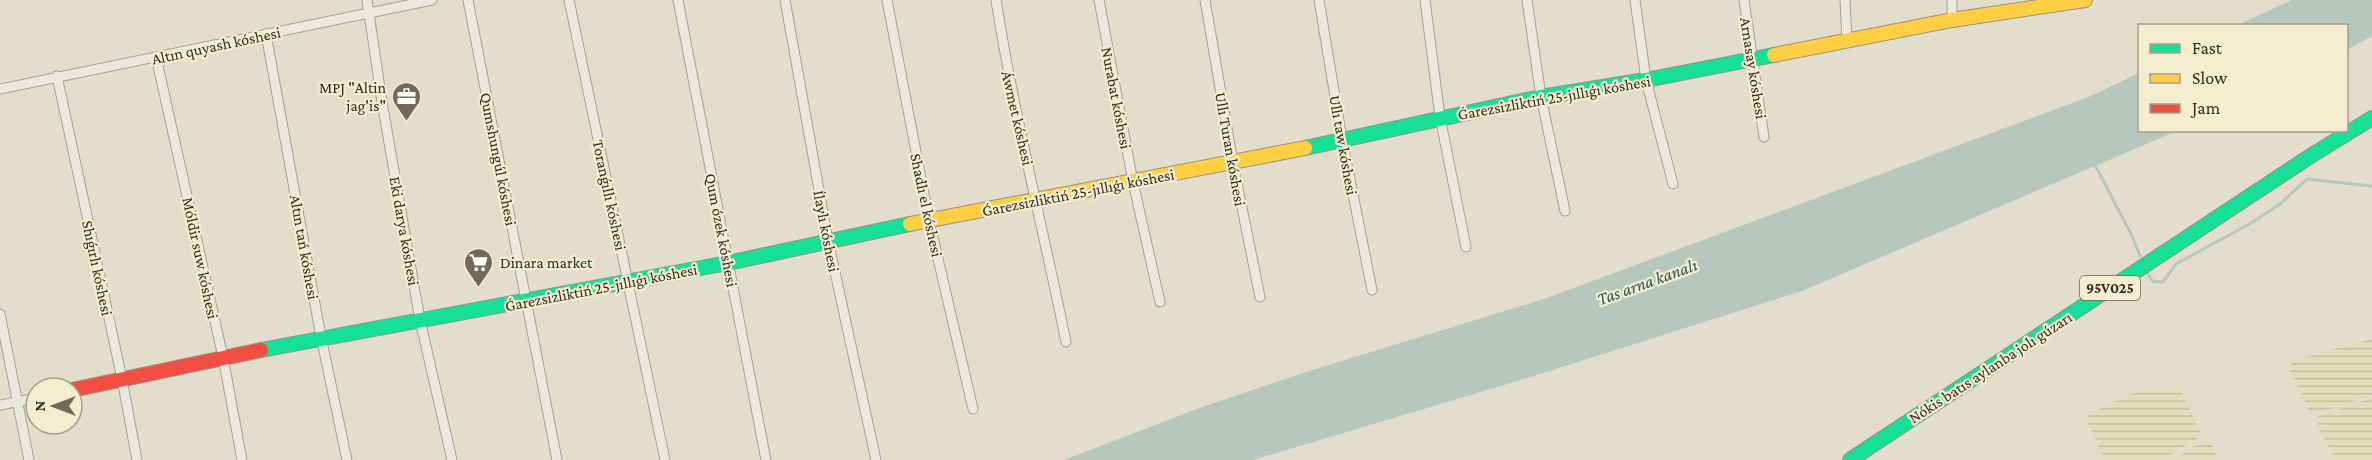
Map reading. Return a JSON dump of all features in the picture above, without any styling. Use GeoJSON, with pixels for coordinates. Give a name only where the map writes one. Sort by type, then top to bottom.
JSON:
{"type":"FeatureCollection","features":[{"type":"Feature","properties":{"kind":"street","name":"Eki darya kóshesi"},"geometry":{"type":"LineString","coordinates":[[367,0],[382,102],[420,320],[452,460]]}},
{"type":"Feature","properties":{"kind":"street","name":"Altın quyash kóshesi"},"geometry":{"type":"LineString","coordinates":[[0,89],[432,0]]}},
{"type":"Feature","properties":{"kind":"street","name":"Qumshungúl kóshesi"},"geometry":{"type":"LineString","coordinates":[[468,0],[557,460]]}},
{"type":"Feature","properties":{"kind":"street","name":"Toranǵıllı kóshesi"},"geometry":{"type":"LineString","coordinates":[[569,0],[665,460]]}},
{"type":"Feature","properties":{"kind":"street","name":"Qum ózek kóshesi"},"geometry":{"type":"LineString","coordinates":[[678,0],[766,460]]}},
{"type":"Feature","properties":{"kind":"street","name":"Ílaylı kóshesi"},"geometry":{"type":"LineString","coordinates":[[785,0],[828,240],[876,460]]}},
{"type":"Feature","properties":{"kind":"street","name":"Shadlı el kóshesi"},"geometry":{"type":"LineString","coordinates":[[886,0],[929,220],[973,409]]}},
{"type":"Feature","properties":{"kind":"street","name":"Áwmet kóshesi"},"geometry":{"type":"LineString","coordinates":[[996,0],[1008,76],[1037,200],[1066,342]]}},
{"type":"Feature","properties":{"kind":"street","name":"Nurabat kóshesi"},"geometry":{"type":"LineString","coordinates":[[1099,0],[1133,182],[1160,302]]}},
{"type":"Feature","properties":{"kind":"street","name":"Ullı Turan kóshesi"},"geometry":{"type":"LineString","coordinates":[[1205,0],[1233,163],[1260,297]]}},
{"type":"Feature","properties":{"kind":"street","name":"Ullı taw kóshesi"},"geometry":{"type":"LineString","coordinates":[[1319,0],[1342,139],[1372,290]]}},
{"type":"Feature","properties":{"kind":"street"},"geometry":{"type":"LineString","coordinates":[[1425,0],[1440,117],[1466,247]]}},
{"type":"Feature","properties":{"kind":"street"},"geometry":{"type":"LineString","coordinates":[[1527,0],[1541,97],[1565,211]]}},
{"type":"Feature","properties":{"kind":"street"},"geometry":{"type":"LineString","coordinates":[[1635,0],[1646,80],[1673,184]]}},
{"type":"Feature","properties":{"kind":"street","name":"Arnasay kóshesi"},"geometry":{"type":"LineString","coordinates":[[1744,0],[1764,136]]}},
{"type":"Feature","properties":{"kind":"street"},"geometry":{"type":"LineString","coordinates":[[1845,0],[1846,41]]}},
{"type":"Feature","properties":{"kind":"street"},"geometry":{"type":"LineString","coordinates":[[1952,0],[1952,21]]}},
{"type":"Feature","properties":{"kind":"street","name":"Ǵarezsizliktiń 25-jıllıǵı kóshesi"},"geometry":{"type":"LineString","coordinates":[[84,387],[321,337],[526,302],[728,263],[929,220],[1233,163],[1541,97],[1646,80],[2051,2],[2085,0]]}},
{"type":"Feature","properties":{"kind":"street","name":"Altın tań kóshesi"},"geometry":{"type":"LineString","coordinates":[[266,34],[321,337],[347,460]]}},
{"type":"Feature","properties":{"kind":"street","name":"Móldir suw kóshesi"},"geometry":{"type":"LineString","coordinates":[[156,57],[223,357],[242,460]]}},
{"type":"Feature","properties":{"kind":"street","name":"Shıǵırlı kóshesi"},"geometry":{"type":"LineString","coordinates":[[57,76],[122,379],[137,460]]}},
{"type":"Feature","properties":{"kind":"street","name":"Nókis batıs aylanba jolı gúzarı"},"geometry":{"type":"LineString","coordinates":[[1850,460],[2309,157],[2372,118]]}},
{"type":"Feature","properties":{"kind":"street"},"geometry":{"type":"LineString","coordinates":[[0,314],[29,460]]}},
{"type":"Feature","properties":{"kind":"street"},"geometry":{"type":"LineString","coordinates":[[0,405],[24,401]]}},
{"type":"Feature","properties":{"kind":"shaded area"},"geometry":{"type":"Polygon","coordinates":[[[2372,339],[2372,395],[2314,414],[2311,413],[2290,371],[2291,363],[2372,339]]]}},
{"type":"Feature","properties":{"kind":"shaded area"},"geometry":{"type":"Polygon","coordinates":[[[2144,387],[2167,387],[2181,391],[2202,436],[2161,460],[2105,460],[2087,421],[2088,414],[2144,387]]]}},
{"type":"Feature","properties":{"kind":"shaded area"},"geometry":{"type":"Polygon","coordinates":[[[2372,398],[2372,460],[2335,460],[2314,418],[2372,398]]]}},
{"type":"Feature","properties":{"kind":"shaded area"},"geometry":{"type":"Polygon","coordinates":[[[2206,440],[2211,443],[2218,460],[2172,460],[2206,440]]]}},
{"type":"Feature","properties":{"kind":"water"},"geometry":{"type":"Polygon","coordinates":[[[2292,0],[2372,0],[2372,36],[2348,49],[2348,24],[2240,24],[2292,0]]]}},
{"type":"Feature","properties":{"kind":"water","name":"Tas arna kanalı"},"geometry":{"type":"Polygon","coordinates":[[[2138,73],[2138,132],[2175,132],[1802,291],[1524,379],[1253,460],[1064,460],[1202,407],[1309,371],[1544,299],[2091,96],[2138,73]]]}},
{"type":"Feature","properties":{"kind":"waterway"},"geometry":{"type":"LineString","coordinates":[[2093,161],[2140,256]]}},
{"type":"Feature","properties":{"kind":"waterway"},"geometry":{"type":"LineString","coordinates":[[2147,272],[2152,281],[2163,282],[2176,264],[2251,223],[2280,204],[2307,179],[2372,186]]}},
{"type":"Feature","properties":{"kind":"traffic: fast"},"geometry":{"type":"LineString","coordinates":[[1305,148],[1541,97],[1646,80],[1774,55]]}},
{"type":"Feature","properties":{"kind":"traffic: fast"},"geometry":{"type":"LineString","coordinates":[[1850,460],[2309,157],[2372,118]]}},
{"type":"Feature","properties":{"kind":"traffic: fast"},"geometry":{"type":"LineString","coordinates":[[261,350],[728,263],[910,224]]}},
{"type":"Feature","properties":{"kind":"traffic: slow"},"geometry":{"type":"LineString","coordinates":[[1774,55],[1952,20],[2085,0]]}},
{"type":"Feature","properties":{"kind":"traffic: slow"},"geometry":{"type":"LineString","coordinates":[[910,224],[1305,148]]}},
{"type":"Feature","properties":{"kind":"traffic: jam"},"geometry":{"type":"LineString","coordinates":[[84,387],[261,350]]}},
{"type":"Feature","properties":{"kind":"place","name":"MPJ \"Altin jag'is\""},"geometry":{"type":"Point","coordinates":[407,122]}},
{"type":"Feature","properties":{"kind":"place","name":"Dinara market"},"geometry":{"type":"Point","coordinates":[479,288]}}]}
